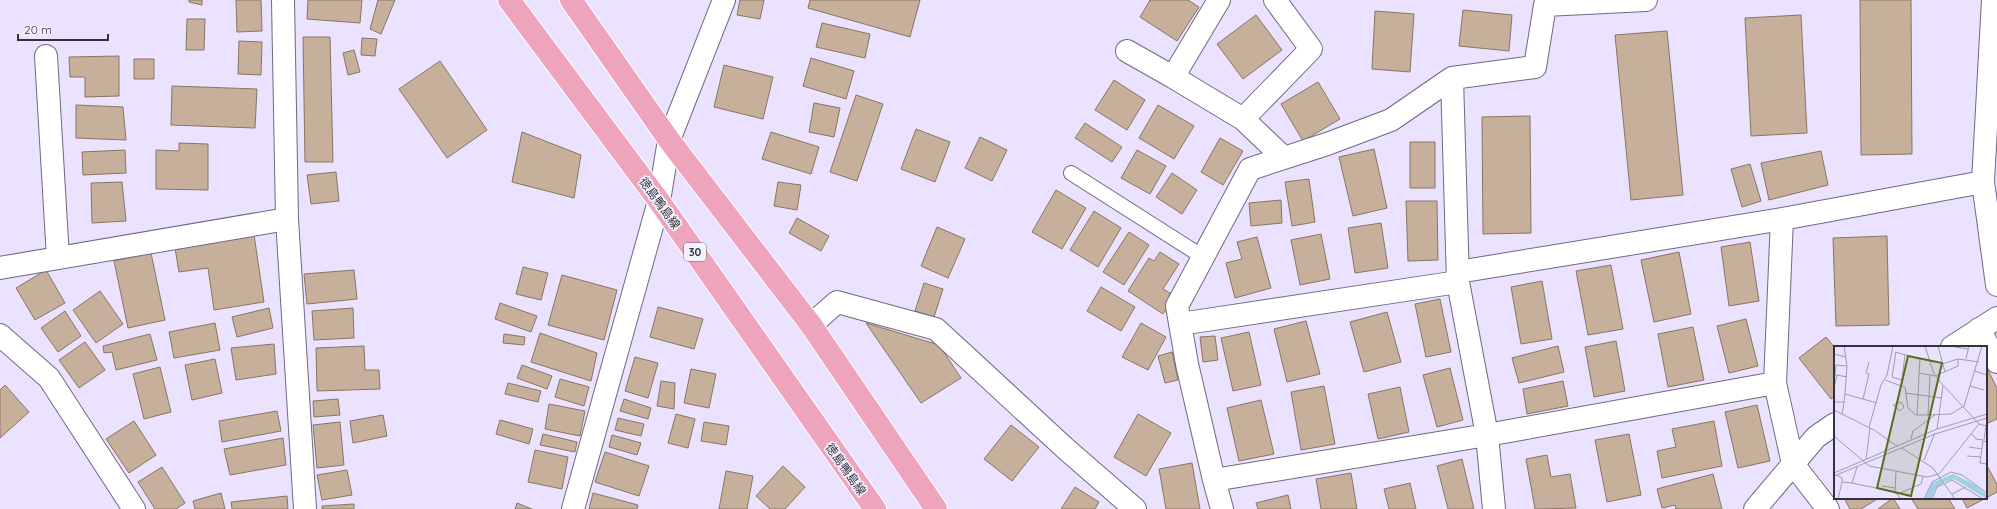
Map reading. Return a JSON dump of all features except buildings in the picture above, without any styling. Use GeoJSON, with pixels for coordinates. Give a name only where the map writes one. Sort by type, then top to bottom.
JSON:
{"type":"FeatureCollection","features":[{"type":"Feature","properties":{"kind":"main road","name":"徳島鴨島線"},"geometry":{"type":"LineString","coordinates":[[509,0],[659,201],[875,509]]}},
{"type":"Feature","properties":{"kind":"main road"},"geometry":{"type":"LineString","coordinates":[[571,0],[669,140],[811,325],[936,509]]}},
{"type":"Feature","properties":{"kind":"street"},"geometry":{"type":"LineString","coordinates":[[283,0],[287,219],[305,509]]}},
{"type":"Feature","properties":{"kind":"street"},"geometry":{"type":"LineString","coordinates":[[573,509],[659,201],[669,140],[724,0]]}},
{"type":"Feature","properties":{"kind":"street"},"geometry":{"type":"LineString","coordinates":[[1172,77],[1220,0]]}},
{"type":"Feature","properties":{"kind":"street"},"geometry":{"type":"LineString","coordinates":[[1243,119],[1311,49],[1276,0]]}},
{"type":"Feature","properties":{"kind":"street"},"geometry":{"type":"LineString","coordinates":[[1222,509],[1186,364],[1177,306],[1250,169],[1392,120],[1452,78],[1535,67],[1545,3],[1635,0]]}},
{"type":"Feature","properties":{"kind":"street"},"geometry":{"type":"LineString","coordinates":[[1994,0],[1984,182],[1997,285]]}},
{"type":"Feature","properties":{"kind":"street"},"geometry":{"type":"LineString","coordinates":[[1127,51],[1243,119],[1284,158]]}},
{"type":"Feature","properties":{"kind":"street"},"geometry":{"type":"LineString","coordinates":[[46,56],[58,258]]}},
{"type":"Feature","properties":{"kind":"street"},"geometry":{"type":"LineString","coordinates":[[1452,78],[1458,277],[1487,435],[1494,509]]}},
{"type":"Feature","properties":{"kind":"street"},"geometry":{"type":"LineString","coordinates":[[1180,324],[1458,277],[1984,182]]}},
{"type":"Feature","properties":{"kind":"street"},"geometry":{"type":"LineString","coordinates":[[0,268],[287,219]]}},
{"type":"Feature","properties":{"kind":"street"},"geometry":{"type":"LineString","coordinates":[[1782,219],[1775,383],[1793,464],[1828,509]]}},
{"type":"Feature","properties":{"kind":"street"},"geometry":{"type":"LineString","coordinates":[[811,325],[837,302],[936,329],[1066,449],[1135,509]]}},
{"type":"Feature","properties":{"kind":"street"},"geometry":{"type":"LineString","coordinates":[[1954,346],[1997,318]]}},
{"type":"Feature","properties":{"kind":"street"},"geometry":{"type":"LineString","coordinates":[[1979,330],[1997,362]]}},
{"type":"Feature","properties":{"kind":"street"},"geometry":{"type":"LineString","coordinates":[[0,336],[49,378],[134,509]]}},
{"type":"Feature","properties":{"kind":"street"},"geometry":{"type":"LineString","coordinates":[[1214,480],[1487,435],[1775,383]]}},
{"type":"Feature","properties":{"kind":"street"},"geometry":{"type":"LineString","coordinates":[[1755,509],[1816,437],[1834,425]]}},
{"type":"Feature","properties":{"kind":"lane"},"geometry":{"type":"LineString","coordinates":[[1071,173],[1203,257]]}}]}
